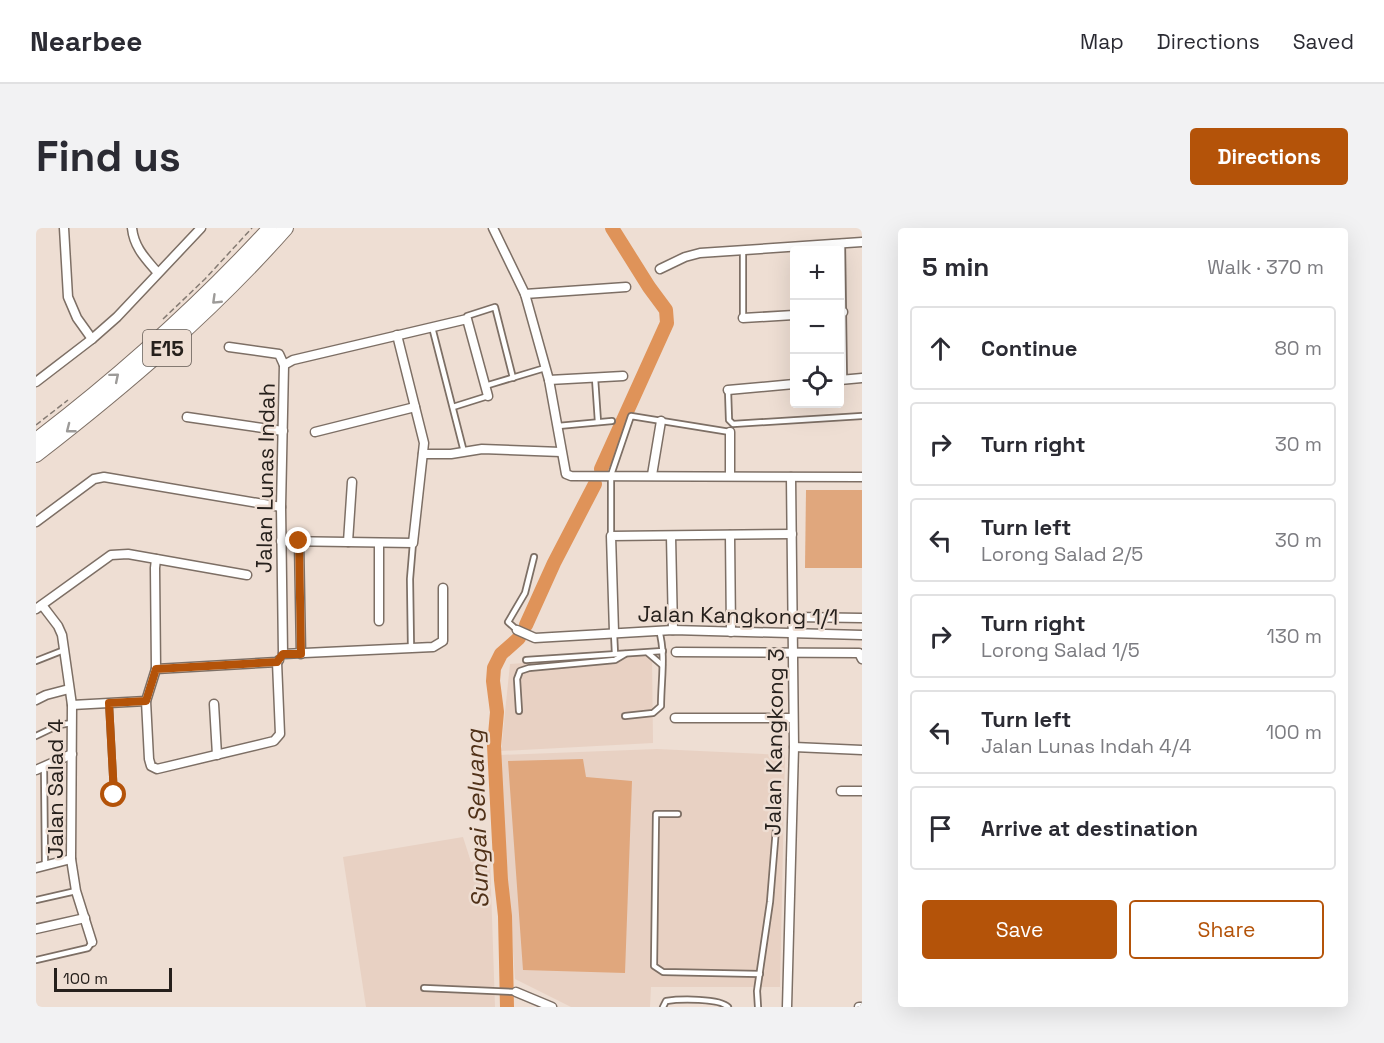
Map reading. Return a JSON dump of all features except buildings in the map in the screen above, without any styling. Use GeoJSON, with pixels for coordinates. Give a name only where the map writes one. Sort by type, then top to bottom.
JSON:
{"type":"FeatureCollection","features":[{"type":"Feature","properties":{"kind":"highway","name":"E15"},"geometry":{"type":"LineString","coordinates":[[36,440],[158,341],[232,269],[270,228]]}},
{"type":"Feature","properties":{"kind":"highway","name":"E15"},"geometry":{"type":"LineString","coordinates":[[36,455],[87,416],[159,354],[229,288],[286,228]]}},
{"type":"Feature","properties":{"kind":"street"},"geometry":{"type":"LineString","coordinates":[[63,228],[68,297],[77,318],[92,339]]}},
{"type":"Feature","properties":{"kind":"street"},"geometry":{"type":"LineString","coordinates":[[132,228],[136,246],[157,272]]}},
{"type":"Feature","properties":{"kind":"street"},"geometry":{"type":"LineString","coordinates":[[36,382],[117,317],[201,228]]}},
{"type":"Feature","properties":{"kind":"street"},"geometry":{"type":"LineString","coordinates":[[493,228],[525,294],[549,380],[566,474],[862,477]]}},
{"type":"Feature","properties":{"kind":"street"},"geometry":{"type":"LineString","coordinates":[[660,269],[685,257],[700,253],[862,242]]}},
{"type":"Feature","properties":{"kind":"street"},"geometry":{"type":"LineString","coordinates":[[525,294],[626,287]]}},
{"type":"Feature","properties":{"kind":"street"},"geometry":{"type":"LineString","coordinates":[[742,318],[790,315]]}},
{"type":"Feature","properties":{"kind":"street"},"geometry":{"type":"LineString","coordinates":[[284,364],[292,360],[467,319],[488,396]]}},
{"type":"Feature","properties":{"kind":"street"},"geometry":{"type":"LineString","coordinates":[[281,541],[413,543],[424,443],[397,335]]}},
{"type":"Feature","properties":{"kind":"street","name":"Jalan Lunas Indah"},"geometry":{"type":"LineString","coordinates":[[218,755],[274,741],[280,734],[284,364],[279,354],[229,347]]}},
{"type":"Feature","properties":{"kind":"street"},"geometry":{"type":"LineString","coordinates":[[549,380],[623,376]]}},
{"type":"Feature","properties":{"kind":"street"},"geometry":{"type":"LineString","coordinates":[[844,380],[862,378]]}},
{"type":"Feature","properties":{"kind":"street"},"geometry":{"type":"LineString","coordinates":[[728,390],[790,384]]}},
{"type":"Feature","properties":{"kind":"street"},"geometry":{"type":"LineString","coordinates":[[315,432],[415,407]]}},
{"type":"Feature","properties":{"kind":"street"},"geometry":{"type":"LineString","coordinates":[[187,417],[283,431]]}},
{"type":"Feature","properties":{"kind":"street"},"geometry":{"type":"LineString","coordinates":[[652,475],[661,421]]}},
{"type":"Feature","properties":{"kind":"street"},"geometry":{"type":"LineString","coordinates":[[730,432],[730,476]]}},
{"type":"Feature","properties":{"kind":"street"},"geometry":{"type":"LineString","coordinates":[[423,454],[482,449],[561,452]]}},
{"type":"Feature","properties":{"kind":"street"},"geometry":{"type":"LineString","coordinates":[[36,522],[94,478],[104,477],[281,507]]}},
{"type":"Feature","properties":{"kind":"street","name":"Jalan Kangkong 3"},"geometry":{"type":"LineString","coordinates":[[787,1007],[794,747],[791,477]]}},
{"type":"Feature","properties":{"kind":"street"},"geometry":{"type":"LineString","coordinates":[[348,542],[352,482]]}},
{"type":"Feature","properties":{"kind":"street"},"geometry":{"type":"LineString","coordinates":[[614,632],[611,536],[792,534]]}},
{"type":"Feature","properties":{"kind":"street"},"geometry":{"type":"LineString","coordinates":[[730,535],[731,632]]}},
{"type":"Feature","properties":{"kind":"street"},"geometry":{"type":"LineString","coordinates":[[671,536],[673,630]]}},
{"type":"Feature","properties":{"kind":"street"},"geometry":{"type":"LineString","coordinates":[[299,541],[301,654]]}},
{"type":"Feature","properties":{"kind":"street"},"geometry":{"type":"LineString","coordinates":[[379,543],[380,621]]}},
{"type":"Feature","properties":{"kind":"street"},"geometry":{"type":"LineString","coordinates":[[39,607],[111,555],[128,554],[247,574]]}},
{"type":"Feature","properties":{"kind":"street"},"geometry":{"type":"LineString","coordinates":[[156,559],[156,669],[146,701],[151,766],[157,769],[218,755],[214,704]]}},
{"type":"Feature","properties":{"kind":"street"},"geometry":{"type":"LineString","coordinates":[[156,669],[280,658],[301,654],[433,647],[443,641],[443,588]]}},
{"type":"Feature","properties":{"kind":"street","name":"Jalan Salad 4"},"geometry":{"type":"LineString","coordinates":[[39,607],[58,626],[62,635],[72,705],[72,859],[76,891],[92,942]]}},
{"type":"Feature","properties":{"kind":"street"},"geometry":{"type":"LineString","coordinates":[[794,617],[862,618]]}},
{"type":"Feature","properties":{"kind":"street","name":"Jalan Kangkong 1/1"},"geometry":{"type":"LineString","coordinates":[[517,630],[535,638],[659,630],[862,635]]}},
{"type":"Feature","properties":{"kind":"street"},"geometry":{"type":"LineString","coordinates":[[676,652],[859,653],[862,659]]}},
{"type":"Feature","properties":{"kind":"street"},"geometry":{"type":"LineString","coordinates":[[36,700],[69,689]]}},
{"type":"Feature","properties":{"kind":"street"},"geometry":{"type":"LineString","coordinates":[[72,705],[146,701]]}},
{"type":"Feature","properties":{"kind":"street"},"geometry":{"type":"LineString","coordinates":[[675,718],[793,718]]}},
{"type":"Feature","properties":{"kind":"street"},"geometry":{"type":"LineString","coordinates":[[794,747],[862,750]]}},
{"type":"Feature","properties":{"kind":"street"},"geometry":{"type":"LineString","coordinates":[[40,768],[72,754]]}},
{"type":"Feature","properties":{"kind":"street"},"geometry":{"type":"LineString","coordinates":[[841,791],[862,791]]}},
{"type":"Feature","properties":{"kind":"street"},"geometry":{"type":"LineString","coordinates":[[40,867],[72,859]]}},
{"type":"Feature","properties":{"kind":"street"},"geometry":{"type":"LineString","coordinates":[[36,929],[85,918]]}},
{"type":"Feature","properties":{"kind":"street"},"geometry":{"type":"LineString","coordinates":[[516,992],[552,1007]]}},
{"type":"Feature","properties":{"kind":"lane"},"geometry":{"type":"LineString","coordinates":[[841,300],[842,242]]}},
{"type":"Feature","properties":{"kind":"lane"},"geometry":{"type":"LineString","coordinates":[[742,318],[743,250]]}},
{"type":"Feature","properties":{"kind":"lane"},"geometry":{"type":"LineString","coordinates":[[467,319],[467,316],[471,314],[495,308],[513,378]]}},
{"type":"Feature","properties":{"kind":"lane"},"geometry":{"type":"LineString","coordinates":[[432,327],[464,452]]}},
{"type":"Feature","properties":{"kind":"lane"},"geometry":{"type":"LineString","coordinates":[[485,386],[545,368]]}},
{"type":"Feature","properties":{"kind":"lane"},"geometry":{"type":"LineString","coordinates":[[595,378],[598,422]]}},
{"type":"Feature","properties":{"kind":"lane"},"geometry":{"type":"LineString","coordinates":[[728,390],[729,420],[733,424],[862,416]]}},
{"type":"Feature","properties":{"kind":"lane"},"geometry":{"type":"LineString","coordinates":[[453,407],[488,396]]}},
{"type":"Feature","properties":{"kind":"lane"},"geometry":{"type":"LineString","coordinates":[[611,536],[608,475],[631,416],[730,432]]}},
{"type":"Feature","properties":{"kind":"lane"},"geometry":{"type":"LineString","coordinates":[[558,426],[612,421]]}},
{"type":"Feature","properties":{"kind":"lane"},"geometry":{"type":"LineString","coordinates":[[411,648],[410,579],[413,543]]}},
{"type":"Feature","properties":{"kind":"lane"},"geometry":{"type":"LineString","coordinates":[[517,630],[508,622],[525,593],[534,557]]}},
{"type":"Feature","properties":{"kind":"lane"},"geometry":{"type":"LineString","coordinates":[[625,716],[653,713],[661,706],[663,644],[659,630]]}},
{"type":"Feature","properties":{"kind":"lane"},"geometry":{"type":"LineString","coordinates":[[663,644],[673,630]]}},
{"type":"Feature","properties":{"kind":"lane"},"geometry":{"type":"LineString","coordinates":[[614,632],[615,660]]}},
{"type":"Feature","properties":{"kind":"lane"},"geometry":{"type":"LineString","coordinates":[[36,662],[64,650]]}},
{"type":"Feature","properties":{"kind":"lane"},"geometry":{"type":"LineString","coordinates":[[526,660],[663,651]]}},
{"type":"Feature","properties":{"kind":"lane"},"geometry":{"type":"LineString","coordinates":[[646,652],[662,665]]}},
{"type":"Feature","properties":{"kind":"lane"},"geometry":{"type":"LineString","coordinates":[[519,711],[517,679],[520,671],[529,668],[615,660],[625,654]]}},
{"type":"Feature","properties":{"kind":"lane"},"geometry":{"type":"LineString","coordinates":[[109,703],[114,795]]}},
{"type":"Feature","properties":{"kind":"lane"},"geometry":{"type":"LineString","coordinates":[[36,736],[59,725],[72,723]]}},
{"type":"Feature","properties":{"kind":"lane"},"geometry":{"type":"LineString","coordinates":[[40,768],[40,867]]}},
{"type":"Feature","properties":{"kind":"lane"},"geometry":{"type":"LineString","coordinates":[[758,1007],[757,991],[770,902],[779,792]]}},
{"type":"Feature","properties":{"kind":"lane"},"geometry":{"type":"LineString","coordinates":[[678,814],[656,814],[652,956],[654,966],[663,972],[760,974]]}},
{"type":"Feature","properties":{"kind":"lane"},"geometry":{"type":"LineString","coordinates":[[36,900],[76,891]]}},
{"type":"Feature","properties":{"kind":"lane"},"geometry":{"type":"LineString","coordinates":[[36,960],[88,948],[92,942]]}},
{"type":"Feature","properties":{"kind":"lane"},"geometry":{"type":"LineString","coordinates":[[424,988],[516,992]]}},
{"type":"Feature","properties":{"kind":"lane"},"geometry":{"type":"LineString","coordinates":[[663,1007],[666,1001],[674,999],[721,1002],[728,1007]]}},
{"type":"Feature","properties":{"kind":"path"},"geometry":{"type":"LineString","coordinates":[[157,325],[205,279],[252,228]]}},
{"type":"Feature","properties":{"kind":"path"},"geometry":{"type":"LineString","coordinates":[[36,425],[72,397]]}},
{"type":"Feature","properties":{"kind":"shaded area"},"geometry":{"type":"Polygon","coordinates":[[[806,490],[862,490],[862,568],[805,568],[806,490]]]}},
{"type":"Feature","properties":{"kind":"shaded area"},"geometry":{"type":"Polygon","coordinates":[[[652,654],[653,743],[501,751],[510,664],[652,654]]]}},
{"type":"Feature","properties":{"kind":"shaded area"},"geometry":{"type":"Polygon","coordinates":[[[657,749],[785,755],[780,987],[651,987],[650,1007],[571,1007],[515,979],[499,755],[657,749]]]}},
{"type":"Feature","properties":{"kind":"shaded area"},"geometry":{"type":"Polygon","coordinates":[[[583,759],[586,777],[632,781],[625,973],[523,970],[508,761],[583,759]]]}},
{"type":"Feature","properties":{"kind":"shaded area"},"geometry":{"type":"Polygon","coordinates":[[[463,837],[471,862],[490,858],[495,1007],[366,1007],[343,857],[463,837]]]}},
{"type":"Feature","properties":{"kind":"waterway","name":"Sungai Seluang"},"geometry":{"type":"LineString","coordinates":[[601,469],[667,323],[666,310],[612,228]]}},
{"type":"Feature","properties":{"kind":"waterway","name":"Sungai Seluang"},"geometry":{"type":"LineString","coordinates":[[526,625],[554,563],[595,484]]}},
{"type":"Feature","properties":{"kind":"waterway","name":"Sungai Seluang"},"geometry":{"type":"LineString","coordinates":[[507,1007],[505,916],[494,746],[497,712],[493,681],[494,668],[501,654],[519,638]]}},
{"type":"Feature","properties":{"kind":"route"},"geometry":{"type":"LineString","coordinates":[[114,795],[109,703],[146,701],[156,669],[277,662],[283,654],[301,654],[299,541]]}}]}
